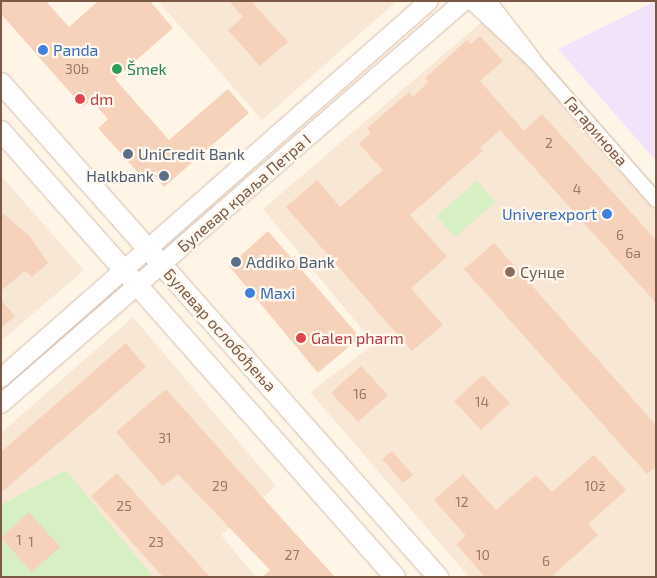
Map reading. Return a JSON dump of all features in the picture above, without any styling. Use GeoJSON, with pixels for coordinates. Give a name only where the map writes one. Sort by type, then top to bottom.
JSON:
{"type":"FeatureCollection","features":[{"type":"Feature","properties":{"kind":"main road","name":"Булевар ослобођења"},"geometry":{"type":"LineString","coordinates":[[1,83],[438,577]]}},
{"type":"Feature","properties":{"kind":"main road","name":"Булевар ослобођења"},"geometry":{"type":"LineString","coordinates":[[1,131],[395,577]]}},
{"type":"Feature","properties":{"kind":"street","name":"Булевар краља Петра I"},"geometry":{"type":"LineString","coordinates":[[1,378],[429,1]]}},
{"type":"Feature","properties":{"kind":"street","name":"Булевар краља Петра I"},"geometry":{"type":"LineString","coordinates":[[1,404],[464,1]]}},
{"type":"Feature","properties":{"kind":"street","name":"Гагаринова"},"geometry":{"type":"LineString","coordinates":[[470,1],[536,63],[656,200]]}},
{"type":"Feature","properties":{"kind":"street","name":"Гагаринова"},"geometry":{"type":"LineString","coordinates":[[490,1],[522,38],[536,63]]}},
{"type":"Feature","properties":{"kind":"shaded area"},"geometry":{"type":"Polygon","coordinates":[[[158,1],[397,1],[262,120],[158,1]]]}},
{"type":"Feature","properties":{"kind":"shaded area"},"geometry":{"type":"Polygon","coordinates":[[[656,1],[656,161],[558,49],[656,1]]]}},
{"type":"Feature","properties":{"kind":"shaded area"},"geometry":{"type":"Polygon","coordinates":[[[499,7],[656,187],[656,577],[469,577],[310,392],[374,344],[263,209],[499,7]]]}},
{"type":"Feature","properties":{"kind":"shaded area"},"geometry":{"type":"Polygon","coordinates":[[[1,176],[84,270],[1,341],[1,176]]]}},
{"type":"Feature","properties":{"kind":"shaded area"},"geometry":{"type":"Polygon","coordinates":[[[133,317],[276,486],[221,535],[256,577],[1,577],[1,433],[133,317]]]}},
{"type":"Feature","properties":{"kind":"green space"},"geometry":{"type":"Polygon","coordinates":[[[477,181],[496,202],[455,237],[437,216],[477,181]]]}},
{"type":"Feature","properties":{"kind":"green space"},"geometry":{"type":"Polygon","coordinates":[[[66,470],[153,577],[1,577],[1,505],[66,470]]]}},
{"type":"Feature","properties":{"kind":"building"},"geometry":{"type":"Polygon","coordinates":[[[1,1],[46,1],[69,27],[98,1],[150,1],[173,28],[115,79],[169,140],[228,89],[249,113],[164,187],[149,169],[141,176],[98,128],[108,119],[91,100],[83,107],[1,14],[1,1]]]}},
{"type":"Feature","properties":{"kind":"building"},"geometry":{"type":"Polygon","coordinates":[[[229,1],[251,1],[288,42],[260,66],[228,30],[243,17],[229,1]]]}},
{"type":"Feature","properties":{"kind":"building"},"geometry":{"type":"Polygon","coordinates":[[[480,36],[503,61],[480,81],[524,131],[542,114],[656,240],[656,303],[500,130],[480,148],[483,151],[410,215],[447,257],[411,288],[443,325],[412,351],[286,207],[317,180],[340,207],[383,170],[359,144],[371,133],[367,128],[409,92],[413,97],[428,82],[425,78],[467,40],[471,44],[480,36]]]}},
{"type":"Feature","properties":{"kind":"building"},"geometry":{"type":"Polygon","coordinates":[[[1,212],[29,235],[48,263],[32,277],[26,271],[1,291],[1,212]]]}},
{"type":"Feature","properties":{"kind":"building"},"geometry":{"type":"Polygon","coordinates":[[[268,231],[360,337],[318,373],[229,266],[268,231]]]}},
{"type":"Feature","properties":{"kind":"building"},"geometry":{"type":"Polygon","coordinates":[[[494,243],[656,425],[656,466],[647,474],[464,269],[494,243]]]}},
{"type":"Feature","properties":{"kind":"building"},"geometry":{"type":"Polygon","coordinates":[[[1,300],[15,316],[1,328],[1,300]]]}},
{"type":"Feature","properties":{"kind":"building"},"geometry":{"type":"Polygon","coordinates":[[[126,343],[146,367],[1,493],[1,452],[126,343]]]}},
{"type":"Feature","properties":{"kind":"building"},"geometry":{"type":"Polygon","coordinates":[[[361,366],[388,395],[358,422],[331,393],[361,366]]]}},
{"type":"Feature","properties":{"kind":"building"},"geometry":{"type":"Polygon","coordinates":[[[483,375],[510,403],[481,430],[454,401],[483,375]]]}},
{"type":"Feature","properties":{"kind":"building"},"geometry":{"type":"Polygon","coordinates":[[[166,389],[335,577],[262,577],[270,570],[178,474],[163,486],[116,432],[166,389]]]}},
{"type":"Feature","properties":{"kind":"building"},"geometry":{"type":"Polygon","coordinates":[[[392,451],[413,475],[403,483],[382,459],[392,451]]]}},
{"type":"Feature","properties":{"kind":"building"},"geometry":{"type":"Polygon","coordinates":[[[594,455],[626,490],[588,524],[598,535],[551,577],[485,577],[456,544],[466,536],[434,500],[463,474],[496,510],[536,475],[552,492],[594,455]]]}},
{"type":"Feature","properties":{"kind":"building"},"geometry":{"type":"Polygon","coordinates":[[[117,473],[210,577],[163,577],[91,496],[117,473]]]}},
{"type":"Feature","properties":{"kind":"building"},"geometry":{"type":"Polygon","coordinates":[[[29,512],[60,547],[32,572],[1,538],[29,512]]]}},
{"type":"Feature","properties":{"kind":"place","name":"Panda"},"geometry":{"type":"Point","coordinates":[43,50]}},
{"type":"Feature","properties":{"kind":"place","name":"Šmek"},"geometry":{"type":"Point","coordinates":[117,69]}},
{"type":"Feature","properties":{"kind":"place","name":"dm"},"geometry":{"type":"Point","coordinates":[80,99]}},
{"type":"Feature","properties":{"kind":"place","name":"UniCredit Bank"},"geometry":{"type":"Point","coordinates":[128,154]}},
{"type":"Feature","properties":{"kind":"place","name":"Halkbank"},"geometry":{"type":"Point","coordinates":[164,176]}},
{"type":"Feature","properties":{"kind":"place","name":"Univerexport"},"geometry":{"type":"Point","coordinates":[607,214]}},
{"type":"Feature","properties":{"kind":"place","name":"Addiko Bank"},"geometry":{"type":"Point","coordinates":[236,262]}},
{"type":"Feature","properties":{"kind":"place","name":"Сунце"},"geometry":{"type":"Point","coordinates":[510,272]}},
{"type":"Feature","properties":{"kind":"place","name":"Maxi"},"geometry":{"type":"Point","coordinates":[250,293]}},
{"type":"Feature","properties":{"kind":"place","name":"Galen pharm"},"geometry":{"type":"Point","coordinates":[301,338]}}]}
